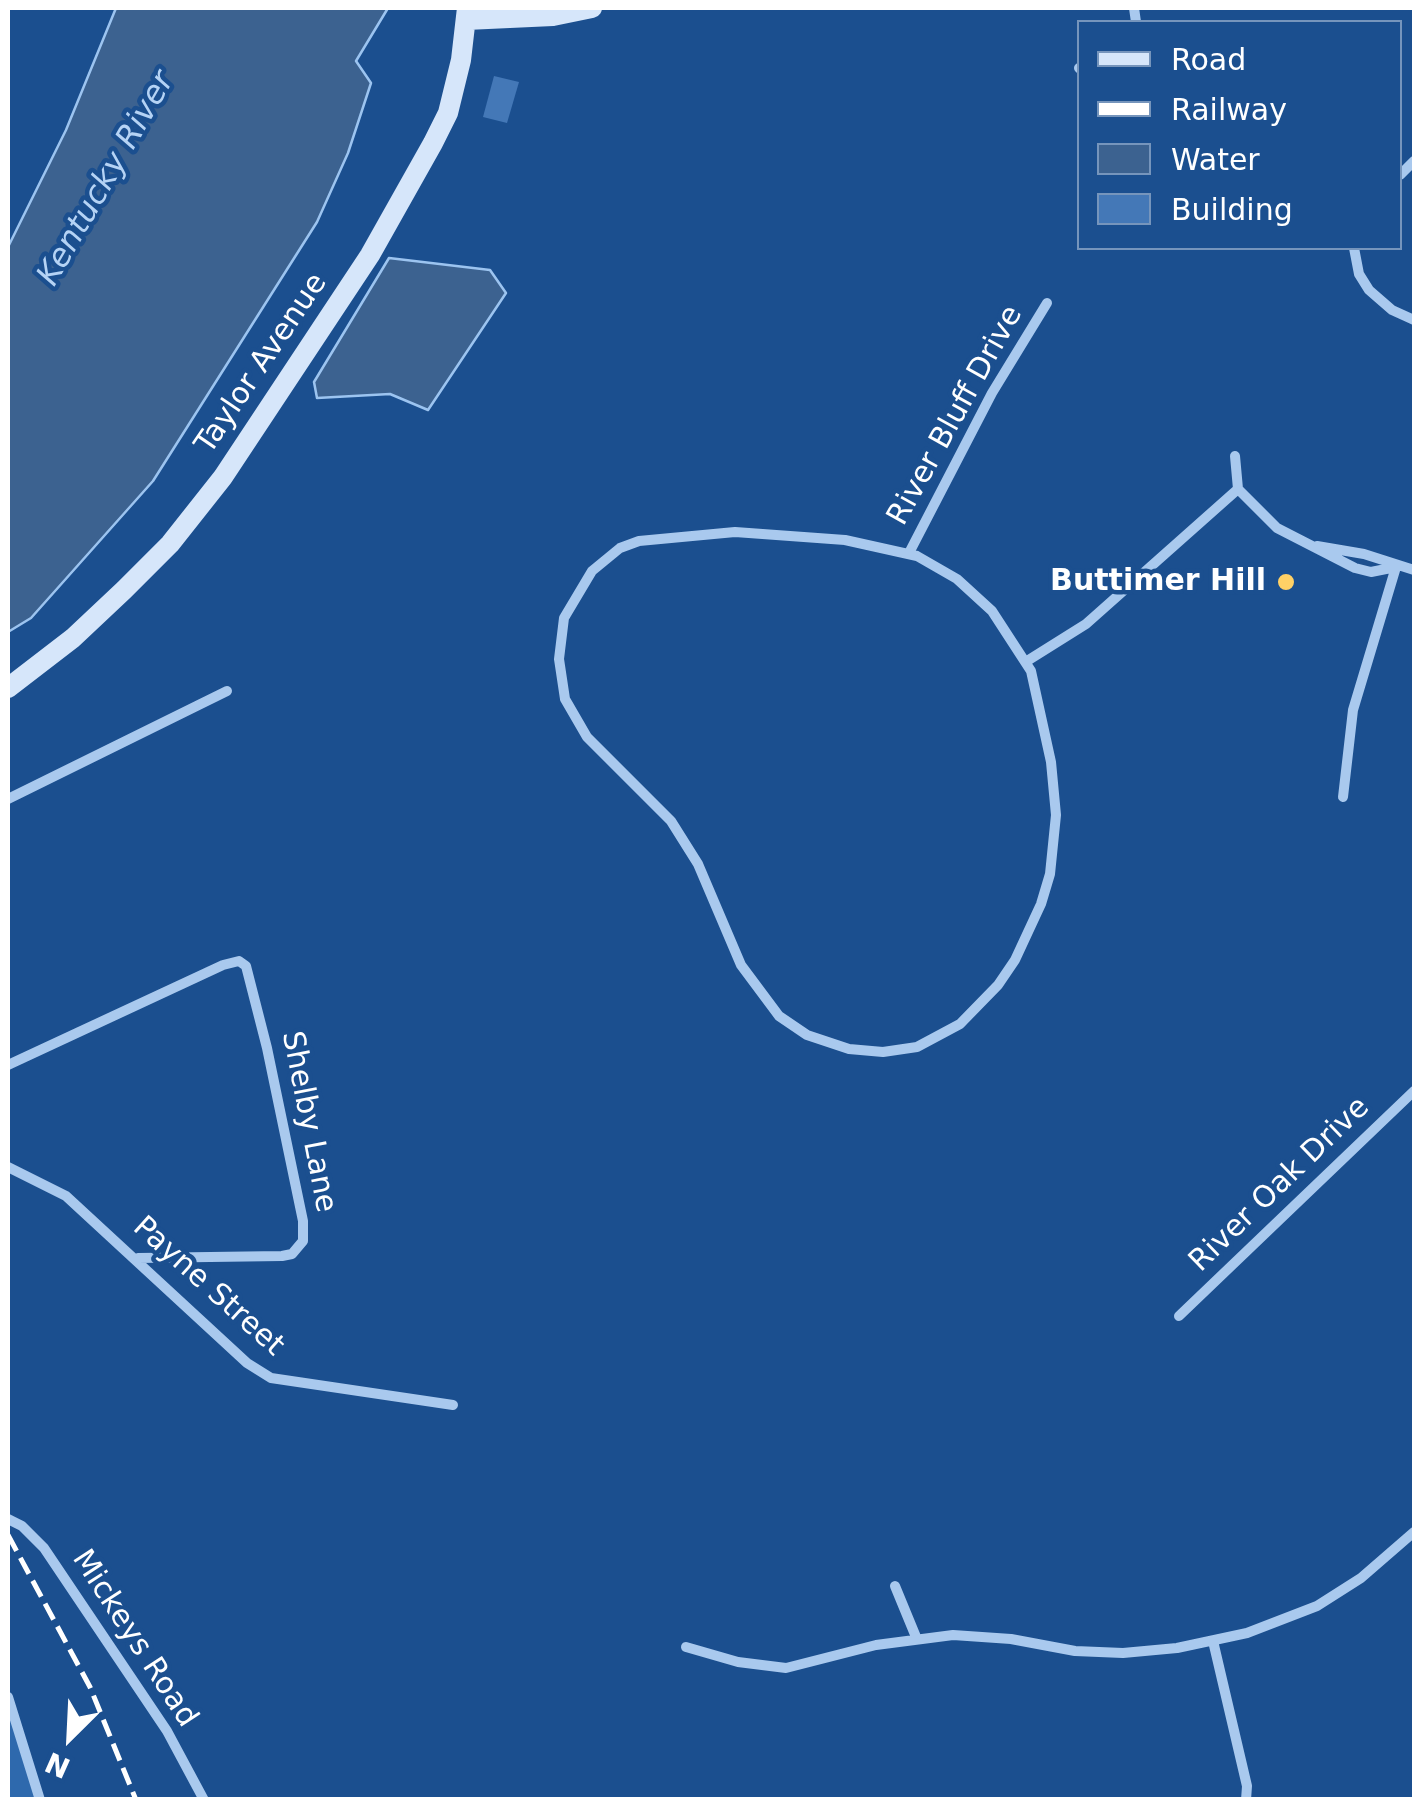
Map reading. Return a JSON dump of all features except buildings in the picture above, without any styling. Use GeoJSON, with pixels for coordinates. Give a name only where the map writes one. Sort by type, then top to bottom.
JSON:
{"type":"FeatureCollection","features":[{"type":"Feature","properties":{"kind":"main road"},"geometry":{"type":"LineString","coordinates":[[466,14],[552,16],[592,8]]}},
{"type":"Feature","properties":{"kind":"main road","name":"Taylor Avenue"},"geometry":{"type":"LineString","coordinates":[[8,688],[73,638],[124,590],[170,544],[223,477],[370,255],[433,143],[448,114],[466,14]]}},
{"type":"Feature","properties":{"kind":"street"},"geometry":{"type":"LineString","coordinates":[[1354,250],[1359,274],[1369,290],[1392,310],[1414,320]]}},
{"type":"Feature","properties":{"kind":"street","name":"River Bluff Drive"},"geometry":{"type":"LineString","coordinates":[[909,554],[992,392],[1047,303]]}},
{"type":"Feature","properties":{"kind":"street"},"geometry":{"type":"LineString","coordinates":[[1235,456],[1238,489],[1277,528],[1306,544],[1364,554],[1414,570]]}},
{"type":"Feature","properties":{"kind":"street"},"geometry":{"type":"LineString","coordinates":[[1027,661],[1086,624],[1238,489]]}},
{"type":"Feature","properties":{"kind":"street"},"geometry":{"type":"LineString","coordinates":[[764,532],[852,541],[909,554],[937,566],[975,595],[1027,661],[1045,732],[1056,815],[1050,874],[1016,960],[960,1024],[917,1047],[860,1051],[807,1035],[779,1016],[755,988],[698,864],[672,821],[602,753],[574,718],[560,669],[564,618],[581,584],[605,558],[630,544],[660,537],[764,532]]}},
{"type":"Feature","properties":{"kind":"street"},"geometry":{"type":"LineString","coordinates":[[1343,796],[1354,710],[1396,566]]}},
{"type":"Feature","properties":{"kind":"street"},"geometry":{"type":"LineString","coordinates":[[8,799],[227,691]]}},
{"type":"Feature","properties":{"kind":"street","name":"Shelby Lane"},"geometry":{"type":"LineString","coordinates":[[8,1065],[184,982],[231,962],[244,964],[255,991],[303,1222],[303,1242],[292,1254],[282,1256],[138,1258]]}},
{"type":"Feature","properties":{"kind":"street","name":"River Oak Drive"},"geometry":{"type":"LineString","coordinates":[[1180,1316],[1414,1090]]}},
{"type":"Feature","properties":{"kind":"street","name":"Payne Street"},"geometry":{"type":"LineString","coordinates":[[8,1168],[66,1196],[138,1258],[247,1363],[272,1378],[453,1405]]}},
{"type":"Feature","properties":{"kind":"street","name":"Mickeys Road"},"geometry":{"type":"LineString","coordinates":[[8,1520],[22,1526],[44,1548],[167,1731],[204,1800]]}},
{"type":"Feature","properties":{"kind":"street"},"geometry":{"type":"LineString","coordinates":[[686,1647],[738,1662],[786,1668],[916,1637],[979,1635],[1075,1651],[1123,1653],[1213,1640],[1271,1625],[1317,1606],[1361,1578],[1414,1532]]}},
{"type":"Feature","properties":{"kind":"street"},"geometry":{"type":"LineString","coordinates":[[894,1586],[916,1637]]}},
{"type":"Feature","properties":{"kind":"street"},"geometry":{"type":"LineString","coordinates":[[1213,1640],[1247,1786],[1246,1800]]}},
{"type":"Feature","properties":{"kind":"street"},"geometry":{"type":"LineString","coordinates":[[8,1696],[40,1800]]}},
{"type":"Feature","properties":{"kind":"shaded area"},"geometry":{"type":"Polygon","coordinates":[[[8,1698],[36,1799],[8,1799],[8,1698]]]}},
{"type":"Feature","properties":{"kind":"water","name":"Kentucky River"},"geometry":{"type":"Polygon","coordinates":[[[116,8],[388,8],[356,61],[371,83],[348,153],[317,222],[153,481],[31,618],[8,632],[8,247],[66,130],[116,8]]]}},
{"type":"Feature","properties":{"kind":"water"},"geometry":{"type":"Polygon","coordinates":[[[389,258],[490,270],[506,293],[428,410],[390,394],[317,398],[314,382],[389,258]]]}},
{"type":"Feature","properties":{"kind":"railway"},"geometry":{"type":"LineString","coordinates":[[8,1535],[90,1687],[136,1800]]}},
{"type":"Feature","properties":{"kind":"place","name":"Buttimer Hill"},"geometry":{"type":"Point","coordinates":[1286,582]}}]}
